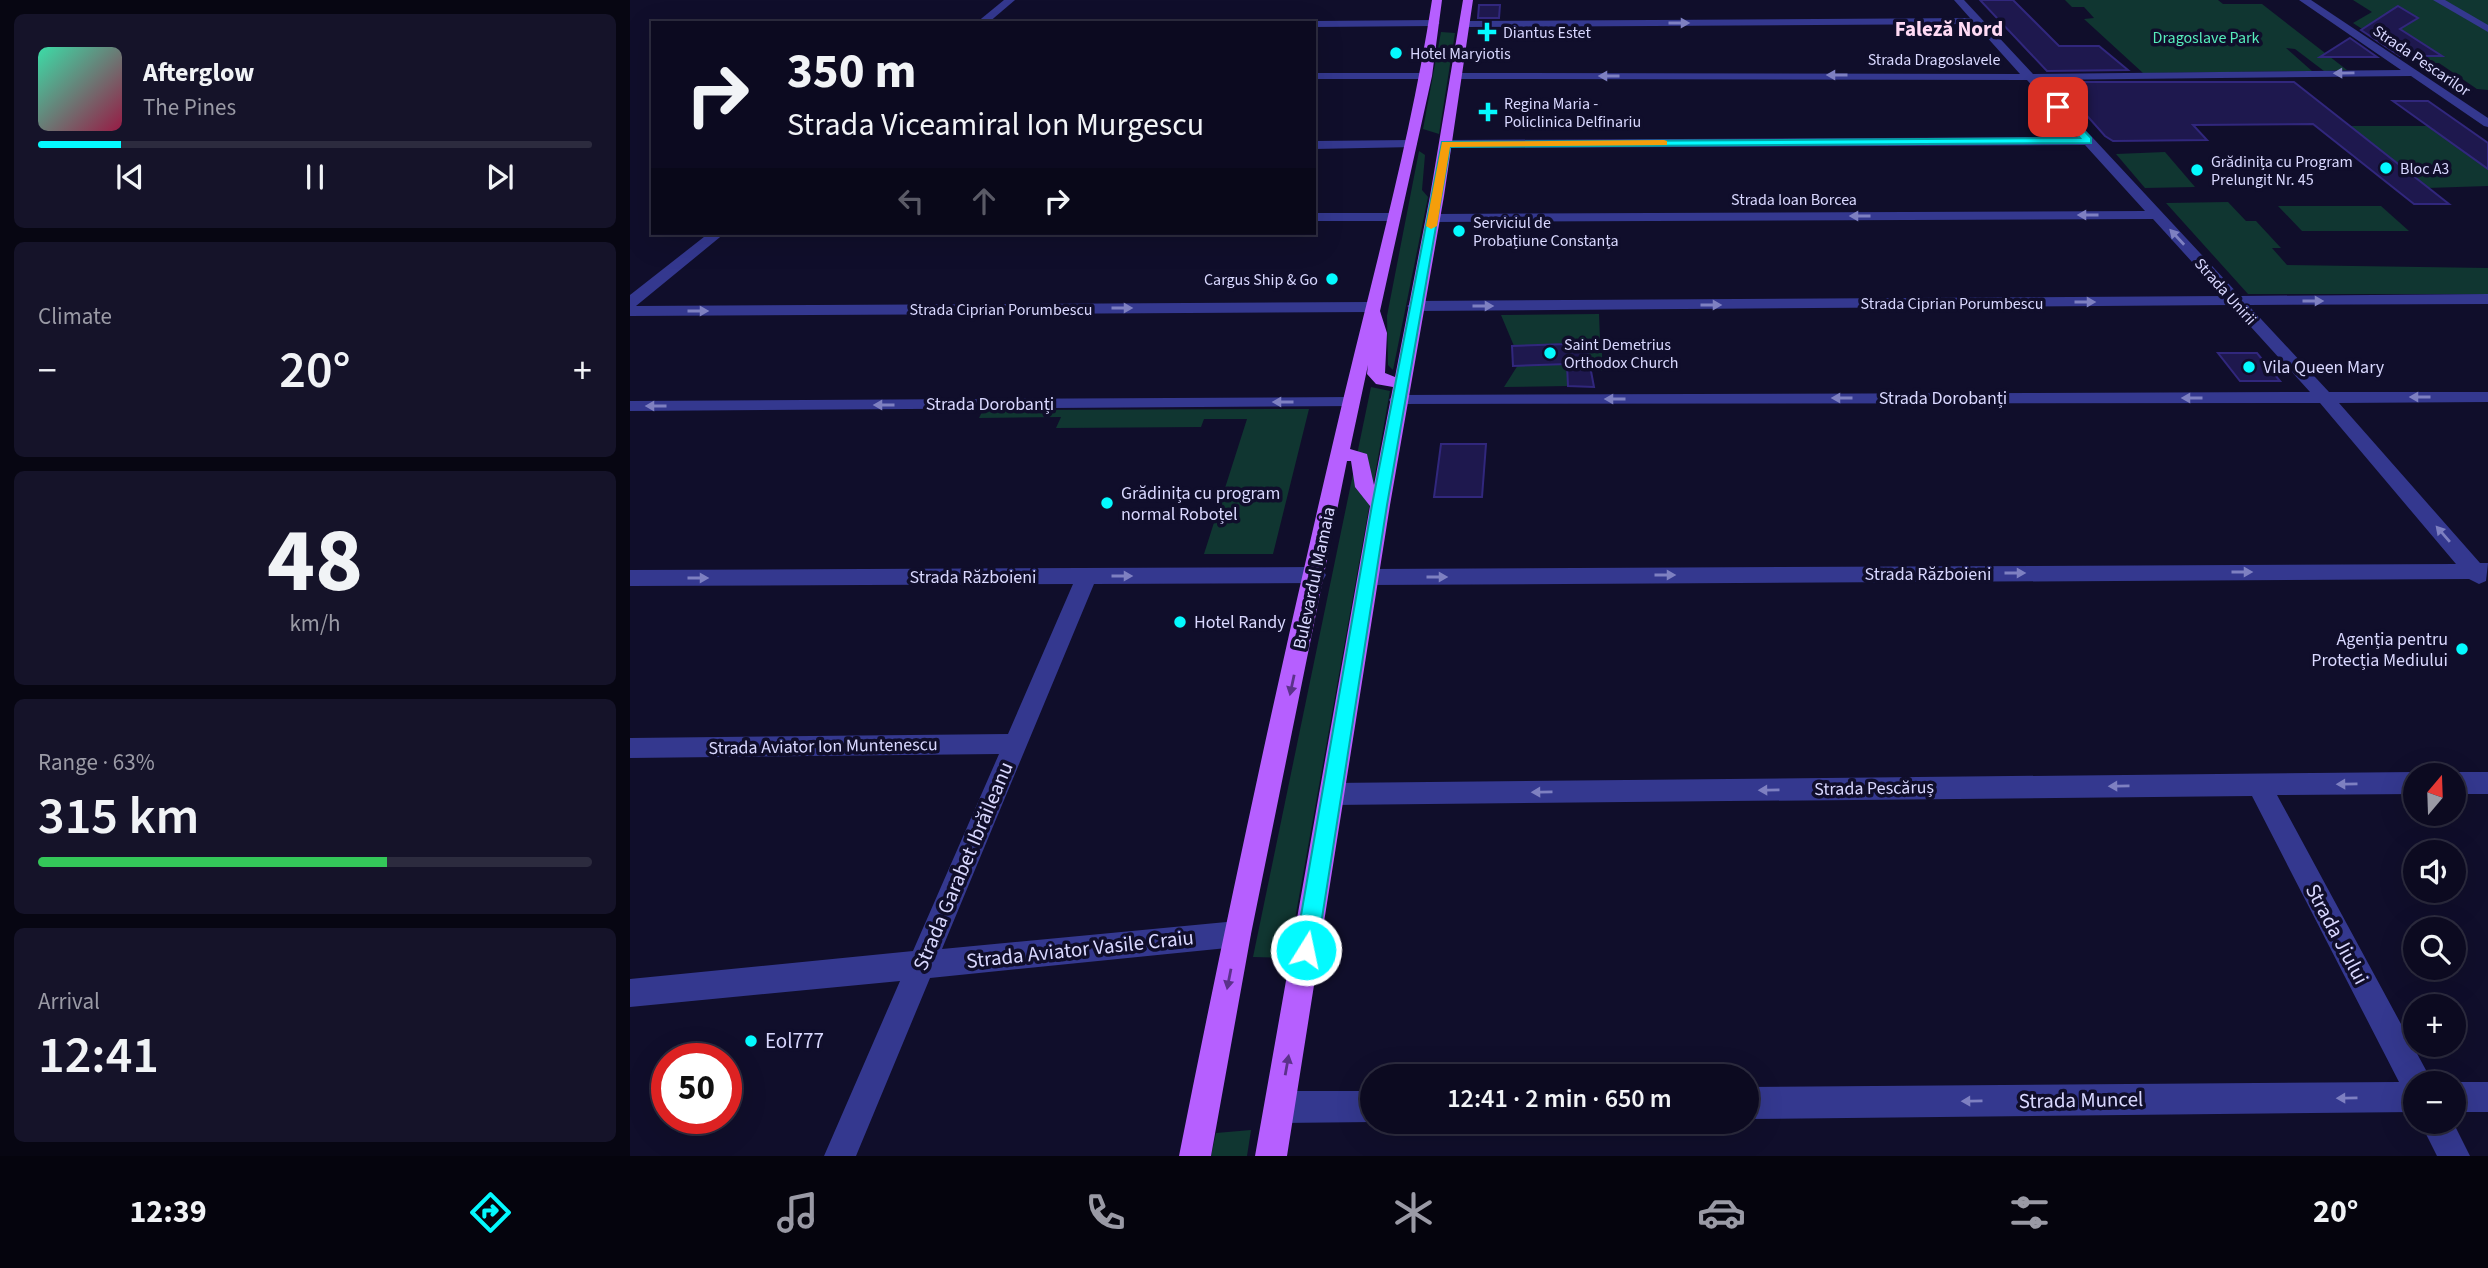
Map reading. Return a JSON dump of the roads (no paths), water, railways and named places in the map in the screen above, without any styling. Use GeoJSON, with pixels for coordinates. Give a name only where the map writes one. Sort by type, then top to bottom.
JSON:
{"type":"FeatureCollection","features":[{"type":"Feature","properties":{"kind":"main road","name":"Bulevardul Mamaia"},"geometry":{"type":"LineString","coordinates":[[1435,207],[1431,180],[1436,141],[1456,76],[1452,28],[1440,0]]}},
{"type":"Feature","properties":{"kind":"main road","name":"Bulevardul Mamaia"},"geometry":{"type":"LineString","coordinates":[[1195,1156],[1237,934],[1316,575],[1371,307],[1426,76],[1468,0]]}},
{"type":"Feature","properties":{"kind":"main road"},"geometry":{"type":"LineString","coordinates":[[1412,139],[1436,141]]}},
{"type":"Feature","properties":{"kind":"main road"},"geometry":{"type":"LineString","coordinates":[[1271,1156],[1380,505],[1435,207]]}},
{"type":"Feature","properties":{"kind":"main road"},"geometry":{"type":"LineString","coordinates":[[1371,307],[1377,317],[1379,333],[1376,374],[1400,391]]}},
{"type":"Feature","properties":{"kind":"main road"},"geometry":{"type":"LineString","coordinates":[[1340,454],[1356,455],[1363,462],[1365,487],[1380,505]]}},
{"type":"Feature","properties":{"kind":"street"},"geometry":{"type":"LineString","coordinates":[[984,21],[1010,0]]}},
{"type":"Feature","properties":{"kind":"street","name":"Strada Unirii"},"geometry":{"type":"LineString","coordinates":[[1959,0],[2324,397],[2483,576]]}},
{"type":"Feature","properties":{"kind":"street","name":"Strada Pescarilor"},"geometry":{"type":"LineString","coordinates":[[2304,0],[2488,123]]}},
{"type":"Feature","properties":{"kind":"street"},"geometry":{"type":"LineString","coordinates":[[2438,0],[2488,29]]}},
{"type":"Feature","properties":{"kind":"street"},"geometry":{"type":"LineString","coordinates":[[1316,24],[1452,28],[1979,21]]}},
{"type":"Feature","properties":{"kind":"street","name":"Strada Dragoslavele"},"geometry":{"type":"LineString","coordinates":[[1456,76],[2041,77],[2413,73]]}},
{"type":"Feature","properties":{"kind":"street"},"geometry":{"type":"LineString","coordinates":[[1316,76],[1426,76]]}},
{"type":"Feature","properties":{"kind":"street"},"geometry":{"type":"LineString","coordinates":[[1316,145],[1412,139]]}},
{"type":"Feature","properties":{"kind":"street"},"geometry":{"type":"LineString","coordinates":[[1436,141],[2088,141]]}},
{"type":"Feature","properties":{"kind":"street","name":"Strada Ioan Borcea"},"geometry":{"type":"LineString","coordinates":[[1435,207],[2156,215]]}},
{"type":"Feature","properties":{"kind":"street"},"geometry":{"type":"LineString","coordinates":[[1316,218],[1393,217]]}},
{"type":"Feature","properties":{"kind":"street"},"geometry":{"type":"LineString","coordinates":[[630,303],[715,235]]}},
{"type":"Feature","properties":{"kind":"street","name":"Strada Ciprian Porumbescu"},"geometry":{"type":"LineString","coordinates":[[1415,306],[2488,299]]}},
{"type":"Feature","properties":{"kind":"street","name":"Strada Ciprian Porumbescu"},"geometry":{"type":"LineString","coordinates":[[630,311],[1371,307]]}},
{"type":"Feature","properties":{"kind":"street","name":"Strada Dorobanți"},"geometry":{"type":"LineString","coordinates":[[1400,391],[2488,397]]}},
{"type":"Feature","properties":{"kind":"street","name":"Strada Dorobanți"},"geometry":{"type":"LineString","coordinates":[[630,406],[1351,402]]}},
{"type":"Feature","properties":{"kind":"street","name":"Strada Războieni"},"geometry":{"type":"LineString","coordinates":[[630,578],[1316,575]]}},
{"type":"Feature","properties":{"kind":"street","name":"Strada Garabet Ibrăileanu"},"geometry":{"type":"LineString","coordinates":[[840,1156],[1087,576]]}},
{"type":"Feature","properties":{"kind":"street","name":"Strada Războieni"},"geometry":{"type":"LineString","coordinates":[[1369,577],[2483,576]]}},
{"type":"Feature","properties":{"kind":"street","name":"Strada Aviator Ion Muntenescu"},"geometry":{"type":"LineString","coordinates":[[630,748],[1015,744]]}},
{"type":"Feature","properties":{"kind":"street","name":"Strada Pescăruș"},"geometry":{"type":"LineString","coordinates":[[1332,794],[2403,783]]}},
{"type":"Feature","properties":{"kind":"street"},"geometry":{"type":"LineString","coordinates":[[2466,783],[2488,783]]}},
{"type":"Feature","properties":{"kind":"street","name":"Strada Jiului"},"geometry":{"type":"LineString","coordinates":[[2259,785],[2410,1071]]}},
{"type":"Feature","properties":{"kind":"street","name":"Strada Aviator Vasile Craiu"},"geometry":{"type":"LineString","coordinates":[[630,993],[1237,934]]}},
{"type":"Feature","properties":{"kind":"street","name":"Strada Muncel"},"geometry":{"type":"LineString","coordinates":[[1759,1103],[2403,1097]]}},
{"type":"Feature","properties":{"kind":"street"},"geometry":{"type":"LineString","coordinates":[[2466,1097],[2488,1097]]}},
{"type":"Feature","properties":{"kind":"street"},"geometry":{"type":"LineString","coordinates":[[1280,1107],[1360,1107]]}},
{"type":"Feature","properties":{"kind":"street"},"geometry":{"type":"LineString","coordinates":[[2442,1134],[2454,1156]]}},
{"type":"Feature","properties":{"kind":"place","name":"Diantus Estet"},"geometry":{"type":"Point","coordinates":[1487,32]}},
{"type":"Feature","properties":{"kind":"place","name":"Hotel Maryiotis"},"geometry":{"type":"Point","coordinates":[1396,53]}},
{"type":"Feature","properties":{"kind":"place","name":"Regina Maria - Policlinica Delfinariu"},"geometry":{"type":"Point","coordinates":[1488,112]}},
{"type":"Feature","properties":{"kind":"place","name":"Bloc A3"},"geometry":{"type":"Point","coordinates":[2386,168]}},
{"type":"Feature","properties":{"kind":"place","name":"Grădinița cu Program Prelungit Nr. 45"},"geometry":{"type":"Point","coordinates":[2197,170]}},
{"type":"Feature","properties":{"kind":"place","name":"Serviciul de Probațiune Constanța"},"geometry":{"type":"Point","coordinates":[1459,231]}},
{"type":"Feature","properties":{"kind":"place","name":"Cargus Ship & Go"},"geometry":{"type":"Point","coordinates":[1332,279]}},
{"type":"Feature","properties":{"kind":"place","name":"Saint Demetrius Orthodox Church"},"geometry":{"type":"Point","coordinates":[1550,353]}},
{"type":"Feature","properties":{"kind":"place","name":"Vila Queen Mary"},"geometry":{"type":"Point","coordinates":[2249,367]}},
{"type":"Feature","properties":{"kind":"place","name":"Grădinița cu program normal Roboțel"},"geometry":{"type":"Point","coordinates":[1107,503]}},
{"type":"Feature","properties":{"kind":"place","name":"Hotel Randy"},"geometry":{"type":"Point","coordinates":[1180,622]}},
{"type":"Feature","properties":{"kind":"place","name":"Agenția pentru Protecția Mediului"},"geometry":{"type":"Point","coordinates":[2462,649]}},
{"type":"Feature","properties":{"kind":"place","name":"Eol777"},"geometry":{"type":"Point","coordinates":[751,1041]}},
{"type":"Feature","properties":{"kind":"district","name":"Faleză Nord"},"geometry":{"type":"Point","coordinates":[1949,29]}},
{"type":"Feature","properties":{"kind":"park label","name":"Dragoslave Park"},"geometry":{"type":"Point","coordinates":[2206,37]}}]}
